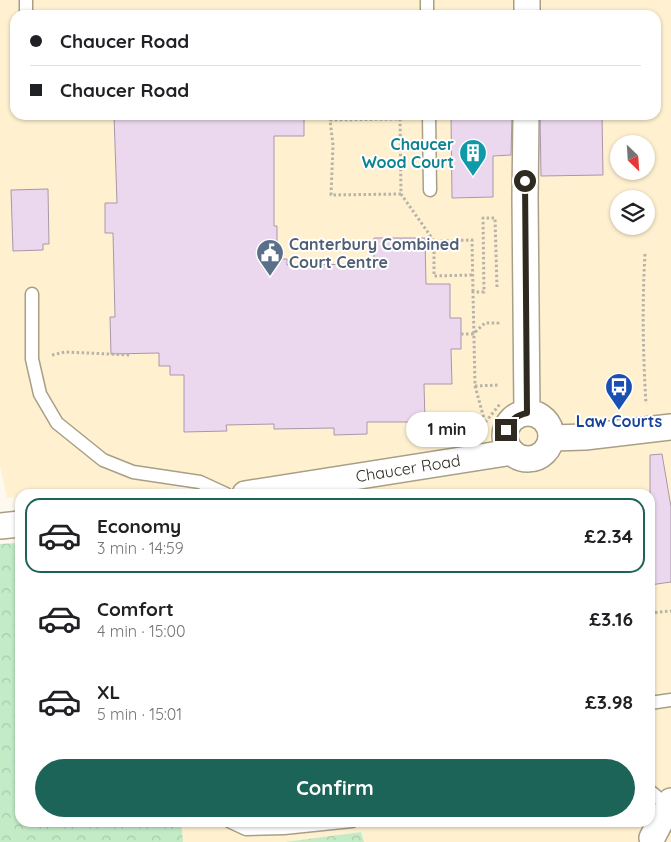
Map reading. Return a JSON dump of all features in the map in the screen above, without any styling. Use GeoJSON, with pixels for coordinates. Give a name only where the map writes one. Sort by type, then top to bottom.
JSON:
{"type":"FeatureCollection","features":[{"type":"Feature","properties":{"kind":"street"},"geometry":{"type":"LineString","coordinates":[[526,120],[527,413]]}},
{"type":"Feature","properties":{"kind":"street"},"geometry":{"type":"LineString","coordinates":[[512,452],[507,446],[506,430],[512,420],[527,413],[540,416],[546,421],[551,429],[552,438],[585,437],[660,428]]}},
{"type":"Feature","properties":{"kind":"street","name":"Chaucer Road"},"geometry":{"type":"LineString","coordinates":[[278,489],[512,452],[515,456],[523,459],[532,459],[544,453],[549,447],[552,438]]}},
{"type":"Feature","properties":{"kind":"street"},"geometry":{"type":"LineString","coordinates":[[0,526],[15,524]]}},
{"type":"Feature","properties":{"kind":"street"},"geometry":{"type":"LineString","coordinates":[[650,840],[665,806]]}},
{"type":"Feature","properties":{"kind":"lane"},"geometry":{"type":"LineString","coordinates":[[429,120],[430,190]]}},
{"type":"Feature","properties":{"kind":"lane"},"geometry":{"type":"LineString","coordinates":[[32,294],[32,359],[40,394],[57,423],[104,460],[133,472],[200,482],[215,489]]}},
{"type":"Feature","properties":{"kind":"lane"},"geometry":{"type":"LineString","coordinates":[[655,702],[671,700]]}},
{"type":"Feature","properties":{"kind":"lane"},"geometry":{"type":"LineString","coordinates":[[240,827],[246,830],[294,827]]}},
{"type":"Feature","properties":{"kind":"path"},"geometry":{"type":"LineString","coordinates":[[330,120],[333,145],[331,194],[401,194]]}},
{"type":"Feature","properties":{"kind":"path"},"geometry":{"type":"LineString","coordinates":[[400,120],[401,194],[434,241],[434,276],[472,274]]}},
{"type":"Feature","properties":{"kind":"path"},"geometry":{"type":"LineString","coordinates":[[473,292],[484,292],[483,218],[495,218],[496,254]]}},
{"type":"Feature","properties":{"kind":"path"},"geometry":{"type":"LineString","coordinates":[[434,241],[472,240],[475,386],[486,422]]}},
{"type":"Feature","properties":{"kind":"path"},"geometry":{"type":"LineString","coordinates":[[645,254],[643,287],[644,357],[660,428]]}},
{"type":"Feature","properties":{"kind":"path"},"geometry":{"type":"LineString","coordinates":[[461,334],[473,334],[485,323],[498,323],[498,332]]}},
{"type":"Feature","properties":{"kind":"path"},"geometry":{"type":"LineString","coordinates":[[32,359],[65,352],[131,356]]}},
{"type":"Feature","properties":{"kind":"path"},"geometry":{"type":"LineString","coordinates":[[475,386],[500,385],[500,376]]}},
{"type":"Feature","properties":{"kind":"path"},"geometry":{"type":"LineString","coordinates":[[474,458],[474,436],[500,404]]}},
{"type":"Feature","properties":{"kind":"path"},"geometry":{"type":"LineString","coordinates":[[655,613],[671,611]]}},
{"type":"Feature","properties":{"kind":"shaded area"},"geometry":{"type":"Polygon","coordinates":[[[0,0],[671,0],[671,842],[364,842],[361,832],[285,842],[183,842],[182,827],[655,827],[655,489],[188,489],[188,487],[157,489],[15,489],[15,497],[7,498],[0,466],[0,0]]]}},
{"type":"Feature","properties":{"kind":"green space"},"geometry":{"type":"Polygon","coordinates":[[[15,543],[15,827],[182,827],[183,842],[0,842],[0,544],[15,543]]]}},
{"type":"Feature","properties":{"kind":"green space"},"geometry":{"type":"Polygon","coordinates":[[[361,832],[364,842],[285,842],[361,832]]]}},
{"type":"Feature","properties":{"kind":"building","name":"Canterbury Combined Court Centre"},"geometry":{"type":"Polygon","coordinates":[[[114,120],[304,120],[304,136],[274,136],[274,226],[277,226],[277,259],[287,259],[287,265],[374,264],[374,238],[425,238],[426,284],[450,284],[450,318],[461,318],[461,349],[451,349],[452,384],[424,384],[425,422],[367,422],[367,434],[334,435],[334,428],[274,429],[274,424],[226,425],[227,431],[184,432],[184,375],[170,375],[170,366],[159,366],[159,353],[111,354],[110,317],[115,317],[113,233],[105,233],[105,203],[117,203],[114,120]]]}},
{"type":"Feature","properties":{"kind":"building","name":"Chaucer Wood Court"},"geometry":{"type":"Polygon","coordinates":[[[451,120],[512,120],[511,155],[493,156],[493,197],[452,198],[451,120]]]}},
{"type":"Feature","properties":{"kind":"building"},"geometry":{"type":"Polygon","coordinates":[[[540,120],[602,120],[603,175],[541,176],[540,120]]]}},
{"type":"Feature","properties":{"kind":"building"},"geometry":{"type":"Polygon","coordinates":[[[48,189],[49,244],[43,244],[43,250],[13,251],[11,190],[48,189]]]}},
{"type":"Feature","properties":{"kind":"building"},"geometry":{"type":"Polygon","coordinates":[[[662,454],[671,507],[671,582],[655,584],[655,489],[650,489],[650,455],[662,454]]]}},
{"type":"Feature","properties":{"kind":"place","name":"Chaucer Wood Court"},"geometry":{"type":"Point","coordinates":[473,177]}},
{"type":"Feature","properties":{"kind":"place","name":"Canterbury Combined Court Centre"},"geometry":{"type":"Point","coordinates":[270,277]}},
{"type":"Feature","properties":{"kind":"place","name":"Law Courts"},"geometry":{"type":"Point","coordinates":[619,411]}},
{"type":"Feature","properties":{"kind":"route"},"geometry":{"type":"LineString","coordinates":[[506,430],[512,420],[527,413],[525,181]]}}]}
